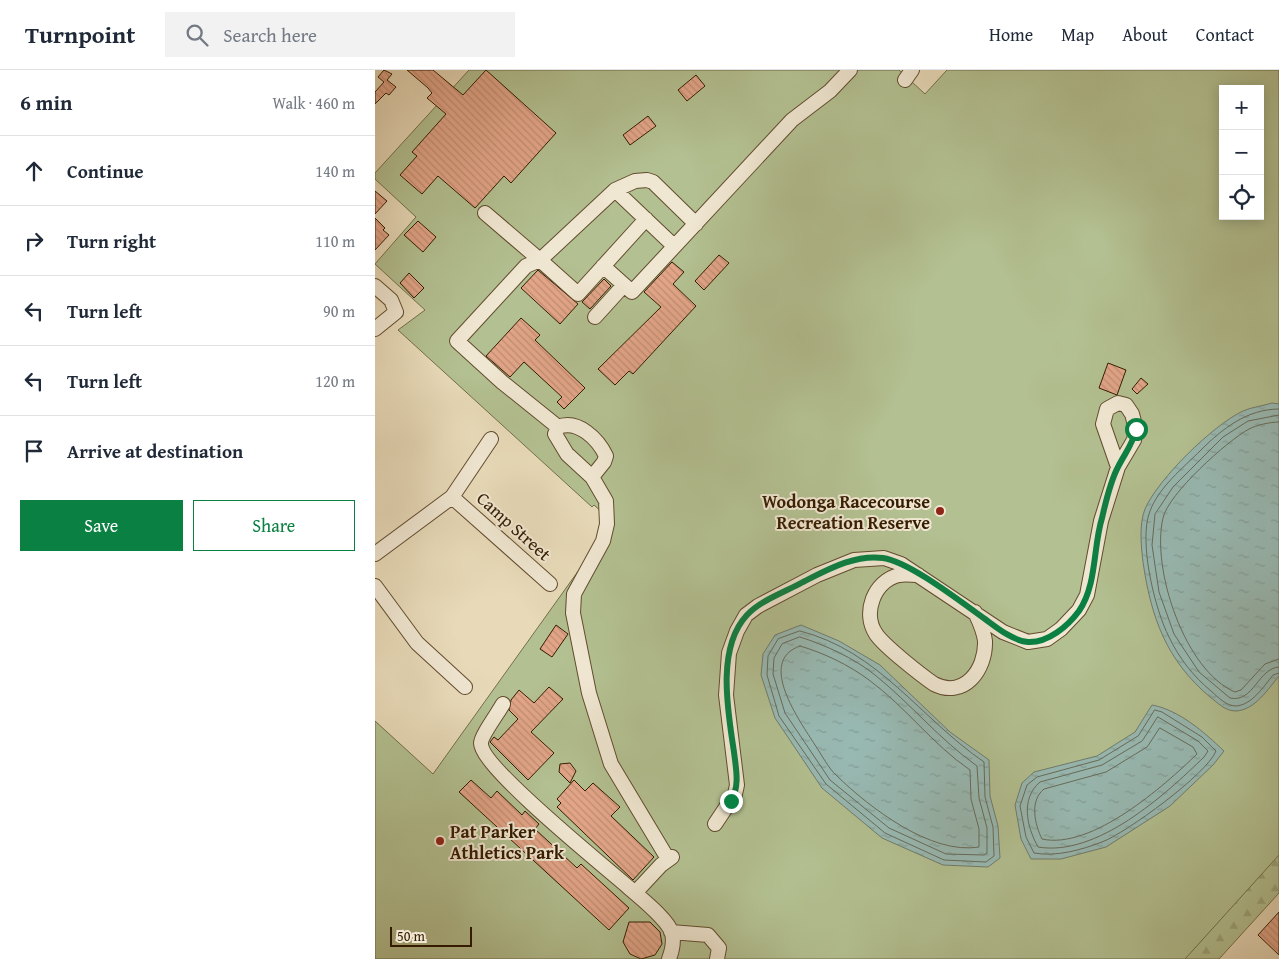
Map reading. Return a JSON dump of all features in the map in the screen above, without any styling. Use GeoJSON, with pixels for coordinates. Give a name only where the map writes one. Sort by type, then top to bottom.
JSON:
{"type":"FeatureCollection","features":[{"type":"Feature","properties":{"kind":"street"},"geometry":{"type":"LineString","coordinates":[[603,266],[632,292],[792,120],[831,90],[850,70]]}},
{"type":"Feature","properties":{"kind":"street"},"geometry":{"type":"LineString","coordinates":[[558,427],[502,382],[457,341],[526,266],[540,260],[615,190],[625,184],[647,180],[660,188],[696,224]]}},
{"type":"Feature","properties":{"kind":"street"},"geometry":{"type":"LineString","coordinates":[[615,190],[674,246]]}},
{"type":"Feature","properties":{"kind":"street"},"geometry":{"type":"LineString","coordinates":[[485,213],[578,294],[646,219]]}},
{"type":"Feature","properties":{"kind":"street"},"geometry":{"type":"LineString","coordinates":[[595,317],[624,285]]}},
{"type":"Feature","properties":{"kind":"street"},"geometry":{"type":"LineString","coordinates":[[375,286],[391,300],[396,312],[375,329]]}},
{"type":"Feature","properties":{"kind":"street"},"geometry":{"type":"LineString","coordinates":[[592,477],[604,462],[606,456],[601,446],[590,434],[577,427],[567,423],[558,427],[555,434],[560,445],[592,477],[606,501],[607,524],[603,541],[574,594],[573,613],[589,693],[611,764],[670,858],[635,893]]}},
{"type":"Feature","properties":{"kind":"street"},"geometry":{"type":"LineString","coordinates":[[375,554],[452,497],[491,439]]}},
{"type":"Feature","properties":{"kind":"street"},"geometry":{"type":"LineString","coordinates":[[715,824],[735,794],[737,785],[726,695],[729,653],[737,631],[746,615],[783,592],[854,560],[884,558],[919,574],[1003,632],[1028,642],[1047,638],[1061,629],[1079,610],[1087,595],[1101,521],[1118,467]]}},
{"type":"Feature","properties":{"kind":"street","name":"Camp Street"},"geometry":{"type":"LineString","coordinates":[[452,497],[550,584]]}},
{"type":"Feature","properties":{"kind":"street"},"geometry":{"type":"LineString","coordinates":[[919,574],[899,575],[881,586],[875,593],[872,602],[871,624],[877,635],[928,680],[943,689],[951,689],[967,683],[983,662],[985,640],[974,611]]}},
{"type":"Feature","properties":{"kind":"street"},"geometry":{"type":"LineString","coordinates":[[375,586],[417,643],[465,687]]}},
{"type":"Feature","properties":{"kind":"street"},"geometry":{"type":"LineString","coordinates":[[503,704],[481,743],[487,758],[503,777],[635,893],[671,932],[672,948],[669,959]]}},
{"type":"Feature","properties":{"kind":"street"},"geometry":{"type":"LineString","coordinates":[[671,932],[708,935],[719,948],[717,959]]}},
{"type":"Feature","properties":{"kind":"green space","name":"Wodonga Racecourse Recreation Reserve"},"geometry":{"type":"Polygon","coordinates":[[[469,70],[899,70],[925,94],[947,70],[1279,70],[1279,865],[1195,959],[375,959],[375,721],[433,774],[604,535],[605,515],[594,505],[592,507],[398,330],[425,310],[375,264],[416,217],[375,179],[375,173],[469,70]]]}},
{"type":"Feature","properties":{"kind":"green space"},"geometry":{"type":"Polygon","coordinates":[[[1279,855],[1279,893],[1219,959],[1185,959],[1279,855]]]}},
{"type":"Feature","properties":{"kind":"water"},"geometry":{"type":"Polygon","coordinates":[[[1272,403],[1279,404],[1279,676],[1266,693],[1255,703],[1243,710],[1232,711],[1219,704],[1195,683],[1182,668],[1163,636],[1156,619],[1146,582],[1141,535],[1142,521],[1145,509],[1162,483],[1202,440],[1243,411],[1272,403]]]}},
{"type":"Feature","properties":{"kind":"water"},"geometry":{"type":"Polygon","coordinates":[[[801,625],[839,641],[880,665],[950,732],[989,760],[990,796],[998,826],[1000,858],[988,867],[943,865],[882,838],[822,788],[775,718],[761,675],[763,654],[775,635],[801,625]]]}},
{"type":"Feature","properties":{"kind":"water"},"geometry":{"type":"Polygon","coordinates":[[[1152,705],[1172,712],[1200,729],[1224,751],[1213,765],[1170,806],[1106,847],[1061,859],[1031,859],[1021,839],[1015,805],[1022,783],[1034,772],[1097,756],[1135,732],[1152,705]]]}},
{"type":"Feature","properties":{"kind":"building"},"geometry":{"type":"Polygon","coordinates":[[[384,70],[392,74],[387,80],[396,87],[389,95],[386,93],[375,104],[375,92],[384,82],[378,77],[384,70]]]}},
{"type":"Feature","properties":{"kind":"building"},"geometry":{"type":"Polygon","coordinates":[[[407,70],[433,70],[463,95],[486,70],[556,133],[511,183],[504,176],[475,208],[438,176],[422,194],[400,175],[417,156],[412,152],[446,114],[427,98],[432,93],[428,88],[407,70]]]}},
{"type":"Feature","properties":{"kind":"building"},"geometry":{"type":"Polygon","coordinates":[[[696,75],[705,86],[687,101],[678,90],[696,75]]]}},
{"type":"Feature","properties":{"kind":"building"},"geometry":{"type":"Polygon","coordinates":[[[648,116],[656,126],[630,145],[623,135],[648,116]]]}},
{"type":"Feature","properties":{"kind":"building"},"geometry":{"type":"Polygon","coordinates":[[[375,191],[387,201],[375,214],[375,191]]]}},
{"type":"Feature","properties":{"kind":"building"},"geometry":{"type":"Polygon","coordinates":[[[375,218],[389,235],[375,250],[375,218]]]}},
{"type":"Feature","properties":{"kind":"building"},"geometry":{"type":"Polygon","coordinates":[[[418,221],[436,237],[423,252],[404,235],[418,221]]]}},
{"type":"Feature","properties":{"kind":"building"},"geometry":{"type":"Polygon","coordinates":[[[719,255],[729,263],[704,290],[695,281],[719,255]]]}},
{"type":"Feature","properties":{"kind":"building"},"geometry":{"type":"Polygon","coordinates":[[[672,262],[684,272],[673,284],[696,306],[633,374],[629,371],[615,385],[598,369],[661,307],[644,292],[672,262]]]}},
{"type":"Feature","properties":{"kind":"building"},"geometry":{"type":"Polygon","coordinates":[[[538,270],[578,304],[560,324],[521,288],[538,270]]]}},
{"type":"Feature","properties":{"kind":"building"},"geometry":{"type":"Polygon","coordinates":[[[409,273],[424,288],[414,298],[400,283],[409,273]]]}},
{"type":"Feature","properties":{"kind":"building"},"geometry":{"type":"Polygon","coordinates":[[[604,279],[611,286],[590,309],[582,302],[604,279]]]}},
{"type":"Feature","properties":{"kind":"building"},"geometry":{"type":"Polygon","coordinates":[[[521,318],[540,335],[535,340],[585,388],[564,409],[557,402],[562,397],[524,362],[510,377],[486,356],[521,318]]]}},
{"type":"Feature","properties":{"kind":"building"},"geometry":{"type":"Polygon","coordinates":[[[1108,363],[1126,370],[1117,395],[1099,388],[1108,363]]]}},
{"type":"Feature","properties":{"kind":"building"},"geometry":{"type":"Polygon","coordinates":[[[1141,378],[1148,384],[1137,394],[1132,389],[1141,378]]]}},
{"type":"Feature","properties":{"kind":"building"},"geometry":{"type":"Polygon","coordinates":[[[556,625],[568,634],[552,657],[540,649],[556,625]]]}},
{"type":"Feature","properties":{"kind":"building"},"geometry":{"type":"Polygon","coordinates":[[[549,687],[563,699],[531,732],[554,753],[528,780],[490,742],[494,737],[498,740],[518,719],[509,710],[511,700],[519,690],[534,703],[549,687]]]}},
{"type":"Feature","properties":{"kind":"building"},"geometry":{"type":"Polygon","coordinates":[[[570,763],[576,771],[570,783],[559,772],[560,764],[570,763]]]}},
{"type":"Feature","properties":{"kind":"building"},"geometry":{"type":"Polygon","coordinates":[[[471,780],[491,798],[497,791],[522,815],[525,811],[539,824],[535,829],[577,868],[581,864],[629,908],[609,930],[459,792],[471,780]]]}},
{"type":"Feature","properties":{"kind":"building"},"geometry":{"type":"Polygon","coordinates":[[[574,780],[585,791],[593,783],[620,807],[611,816],[654,857],[633,880],[557,807],[561,803],[557,799],[574,780]]]}},
{"type":"Feature","properties":{"kind":"building"},"geometry":{"type":"Polygon","coordinates":[[[1279,912],[1279,955],[1258,935],[1279,912]]]}},
{"type":"Feature","properties":{"kind":"building"},"geometry":{"type":"Polygon","coordinates":[[[629,922],[650,922],[660,932],[662,944],[655,955],[641,959],[630,954],[623,942],[629,922]]]}},
{"type":"Feature","properties":{"kind":"place","name":"Wodonga Racecourse Recreation Reserve"},"geometry":{"type":"Point","coordinates":[940,511]}},
{"type":"Feature","properties":{"kind":"place","name":"Pat Parker Athletics Park"},"geometry":{"type":"Point","coordinates":[440,841]}},
{"type":"Feature","properties":{"kind":"route"},"geometry":{"type":"LineString","coordinates":[[731,801],[735,794],[737,775],[726,695],[727,675],[729,653],[737,631],[746,615],[758,606],[817,575],[854,560],[869,557],[884,558],[901,564],[919,574],[971,608],[1003,632],[1028,642],[1047,638],[1061,629],[1079,610],[1087,595],[1101,521],[1118,467],[1128,453],[1134,440],[1136,429]]}}]}
